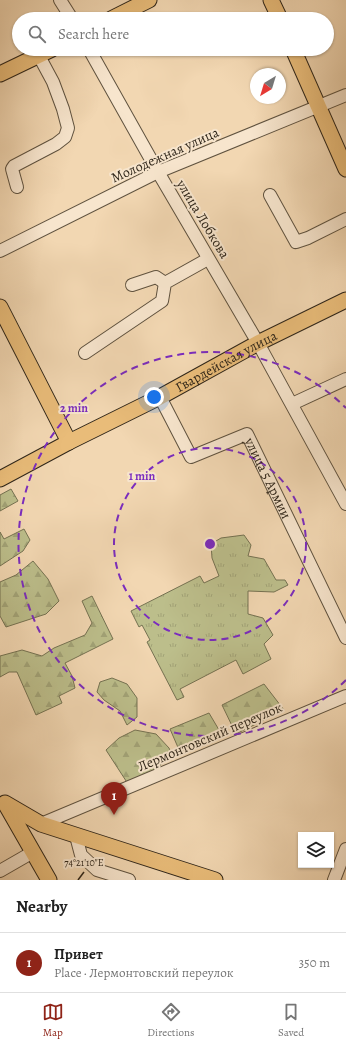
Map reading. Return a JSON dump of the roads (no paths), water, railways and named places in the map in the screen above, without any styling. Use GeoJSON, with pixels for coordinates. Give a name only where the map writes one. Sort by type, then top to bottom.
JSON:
{"type":"FeatureCollection","features":[{"type":"Feature","properties":{"kind":"main road"},"geometry":{"type":"LineString","coordinates":[[125,12],[149,0]]}},
{"type":"Feature","properties":{"kind":"main road"},"geometry":{"type":"LineString","coordinates":[[272,0],[277,12]]}},
{"type":"Feature","properties":{"kind":"main road"},"geometry":{"type":"LineString","coordinates":[[0,74],[39,56]]}},
{"type":"Feature","properties":{"kind":"main road"},"geometry":{"type":"LineString","coordinates":[[295,56],[346,169]]}},
{"type":"Feature","properties":{"kind":"main road","name":"Гвардейская улица"},"geometry":{"type":"LineString","coordinates":[[0,479],[69,442],[160,397],[258,343],[346,300]]}},
{"type":"Feature","properties":{"kind":"main road"},"geometry":{"type":"LineString","coordinates":[[0,307],[69,442]]}},
{"type":"Feature","properties":{"kind":"main road"},"geometry":{"type":"LineString","coordinates":[[3,799],[41,824],[190,877],[215,880]]}},
{"type":"Feature","properties":{"kind":"main road"},"geometry":{"type":"LineString","coordinates":[[3,799],[50,880]]}},
{"type":"Feature","properties":{"kind":"street"},"geometry":{"type":"LineString","coordinates":[[60,0],[68,12]]}},
{"type":"Feature","properties":{"kind":"street"},"geometry":{"type":"LineString","coordinates":[[17,187],[12,169],[14,166],[56,144],[65,137],[68,128],[53,82],[39,56]]}},
{"type":"Feature","properties":{"kind":"street","name":"улица Лобкова"},"geometry":{"type":"LineString","coordinates":[[93,56],[208,259],[258,343],[346,504]]}},
{"type":"Feature","properties":{"kind":"street","name":"Молодежная улица"},"geometry":{"type":"LineString","coordinates":[[0,251],[158,172],[346,95]]}},
{"type":"Feature","properties":{"kind":"street"},"geometry":{"type":"LineString","coordinates":[[270,195],[296,242],[308,238],[346,218]]}},
{"type":"Feature","properties":{"kind":"street"},"geometry":{"type":"LineString","coordinates":[[165,283],[208,259]]}},
{"type":"Feature","properties":{"kind":"street"},"geometry":{"type":"LineString","coordinates":[[132,285],[156,277],[165,283]]}},
{"type":"Feature","properties":{"kind":"street"},"geometry":{"type":"LineString","coordinates":[[85,353],[162,301],[165,283]]}},
{"type":"Feature","properties":{"kind":"street"},"geometry":{"type":"LineString","coordinates":[[292,404],[346,379]]}},
{"type":"Feature","properties":{"kind":"street","name":"улица 5 Армии"},"geometry":{"type":"LineString","coordinates":[[160,397],[191,457],[247,434],[346,638]]}},
{"type":"Feature","properties":{"kind":"street","name":"Лермонтовский переулок"},"geometry":{"type":"LineString","coordinates":[[41,824],[346,696]]}},
{"type":"Feature","properties":{"kind":"street"},"geometry":{"type":"LineString","coordinates":[[76,836],[81,855],[97,870],[129,880]]}},
{"type":"Feature","properties":{"kind":"street"},"geometry":{"type":"LineString","coordinates":[[334,880],[346,849]]}},
{"type":"Feature","properties":{"kind":"street"},"geometry":{"type":"LineString","coordinates":[[0,871],[33,852]]}},
{"type":"Feature","properties":{"kind":"place","name":"Привет"},"geometry":{"type":"Point","coordinates":[114,815]}}]}
